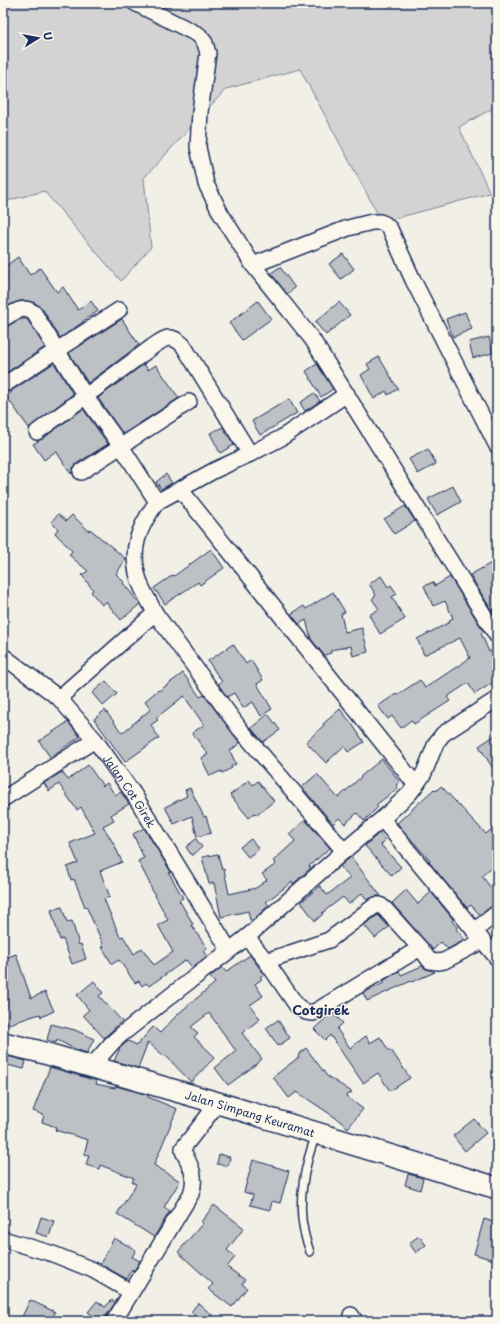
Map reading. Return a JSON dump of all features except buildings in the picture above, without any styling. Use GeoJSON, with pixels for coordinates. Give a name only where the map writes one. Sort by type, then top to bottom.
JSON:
{"type":"FeatureCollection","features":[{"type":"Feature","properties":{"kind":"main road","name":"Jalan Simpang Keuramat"},"geometry":{"type":"LineString","coordinates":[[3,1043],[37,1051],[218,1103],[497,1188]]}},
{"type":"Feature","properties":{"kind":"street"},"geometry":{"type":"LineString","coordinates":[[135,3],[199,35],[205,43],[208,53],[200,112],[198,147],[206,184],[221,214],[253,265],[312,339],[497,636]]}},
{"type":"Feature","properties":{"kind":"street"},"geometry":{"type":"LineString","coordinates":[[253,265],[348,228],[372,222],[380,222],[385,224],[390,229],[412,280],[497,446]]}},
{"type":"Feature","properties":{"kind":"street"},"geometry":{"type":"LineString","coordinates":[[3,319],[24,308],[31,310],[34,313],[85,396],[157,502]]}},
{"type":"Feature","properties":{"kind":"street"},"geometry":{"type":"LineString","coordinates":[[7,383],[119,310]]}},
{"type":"Feature","properties":{"kind":"street"},"geometry":{"type":"LineString","coordinates":[[37,432],[164,338],[172,337],[183,345],[250,454]]}},
{"type":"Feature","properties":{"kind":"street"},"geometry":{"type":"LineString","coordinates":[[344,851],[240,729],[155,613],[139,581],[135,563],[134,548],[146,518],[157,502],[290,432],[347,394]]}},
{"type":"Feature","properties":{"kind":"street"},"geometry":{"type":"LineString","coordinates":[[81,472],[188,402]]}},
{"type":"Feature","properties":{"kind":"street"},"geometry":{"type":"LineString","coordinates":[[180,489],[416,785]]}},
{"type":"Feature","properties":{"kind":"street"},"geometry":{"type":"LineString","coordinates":[[59,698],[155,613]]}},
{"type":"Feature","properties":{"kind":"street","name":"Jalan Cot Girek"},"geometry":{"type":"LineString","coordinates":[[3,656],[59,698],[95,740],[133,792],[229,950]]}},
{"type":"Feature","properties":{"kind":"street"},"geometry":{"type":"LineString","coordinates":[[91,1067],[122,1034],[229,950],[248,937],[382,819],[409,794],[416,785],[424,773],[436,743],[443,734],[497,699]]}},
{"type":"Feature","properties":{"kind":"street"},"geometry":{"type":"LineString","coordinates":[[3,799],[95,740]]}},
{"type":"Feature","properties":{"kind":"street"},"geometry":{"type":"LineString","coordinates":[[382,819],[497,958]]}},
{"type":"Feature","properties":{"kind":"street"},"geometry":{"type":"LineString","coordinates":[[266,961],[329,940],[376,905],[380,905],[430,961],[444,961],[478,936],[497,913]]}},
{"type":"Feature","properties":{"kind":"street"},"geometry":{"type":"LineString","coordinates":[[248,937],[297,1006],[306,1012],[313,1013],[420,948]]}},
{"type":"Feature","properties":{"kind":"street"},"geometry":{"type":"LineString","coordinates":[[114,1321],[191,1194],[194,1177],[193,1169],[183,1148],[218,1103]]}},
{"type":"Feature","properties":{"kind":"street"},"geometry":{"type":"LineString","coordinates":[[3,1239],[53,1254],[93,1270],[131,1292]]}},
{"type":"Feature","properties":{"kind":"lane"},"geometry":{"type":"LineString","coordinates":[[310,1252],[304,1230],[302,1210],[303,1177],[317,1133]]}},
{"type":"Feature","properties":{"kind":"shaded area"},"geometry":{"type":"Polygon","coordinates":[[[3,3],[497,3],[497,106],[459,127],[490,193],[382,222],[300,69],[226,89],[144,178],[151,247],[121,281],[44,191],[3,202],[3,3]]]}},
{"type":"Feature","properties":{"kind":"district","name":"Cotgirek"},"geometry":{"type":"Point","coordinates":[321,1009]}}]}
